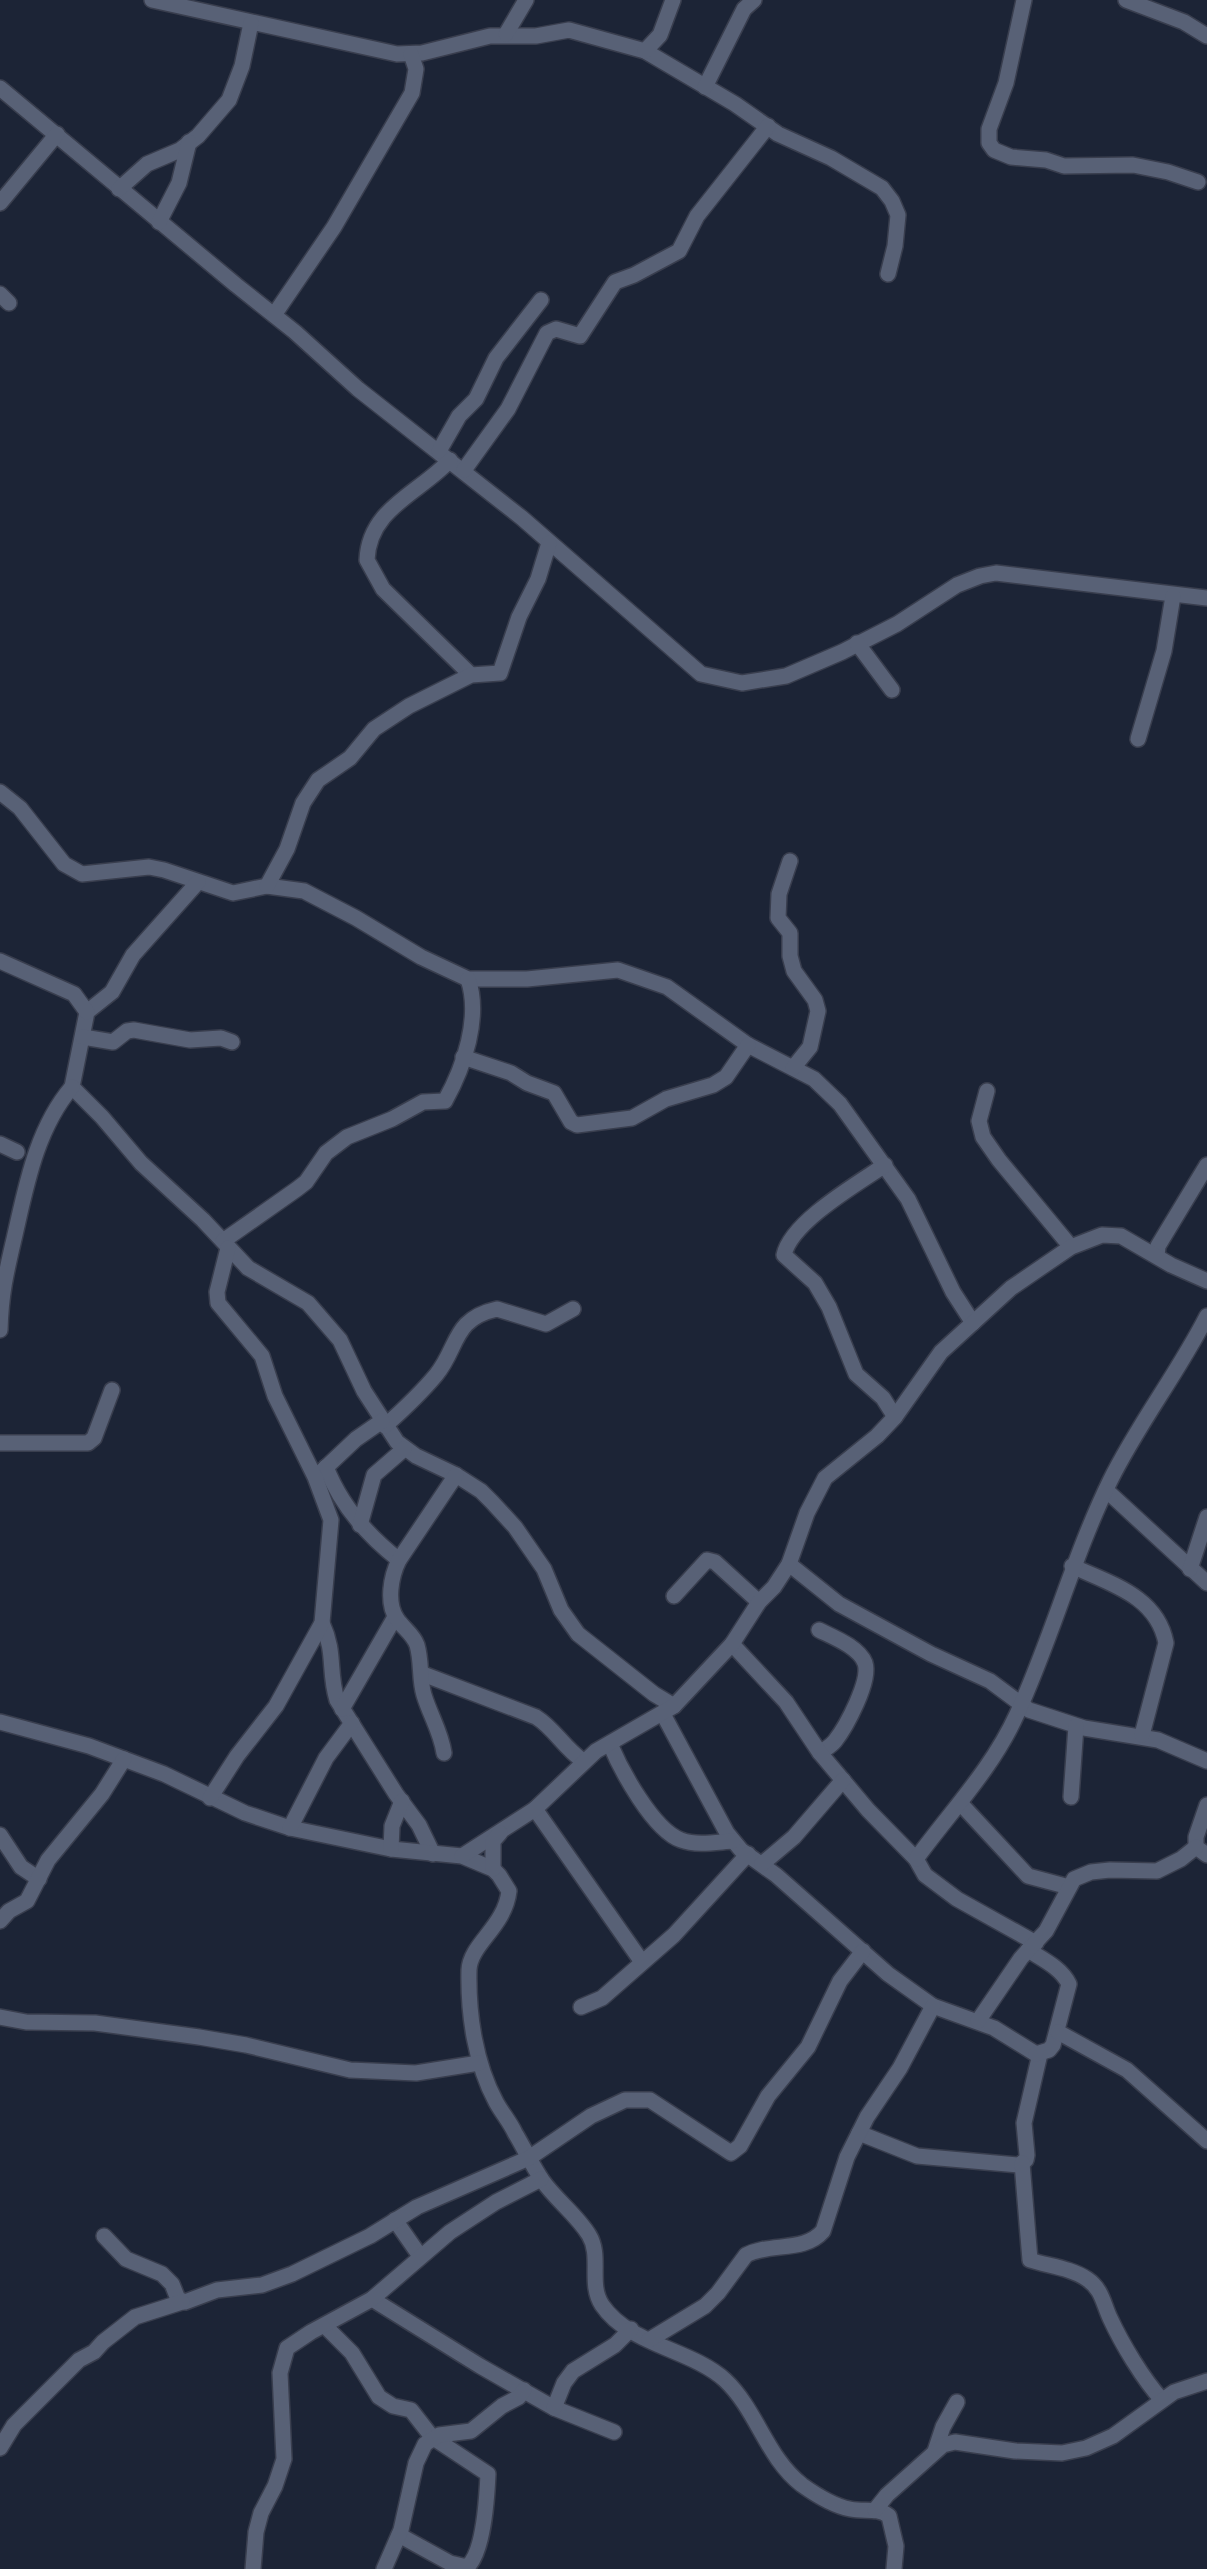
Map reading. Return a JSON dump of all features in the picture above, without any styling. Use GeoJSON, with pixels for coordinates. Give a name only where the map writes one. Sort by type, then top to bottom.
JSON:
{"type":"FeatureCollection","features":[{"type":"Feature","properties":{"kind":"street"},"geometry":{"type":"LineString","coordinates":[[152,0],[372,50],[411,54],[506,34],[536,36],[568,30],[645,51],[778,134],[809,147],[870,180],[888,194],[898,215],[895,246],[888,274]]}},
{"type":"Feature","properties":{"kind":"street"},"geometry":{"type":"LineString","coordinates":[[506,34],[526,0]]}},
{"type":"Feature","properties":{"kind":"street"},"geometry":{"type":"LineString","coordinates":[[645,51],[660,35],[673,0]]}},
{"type":"Feature","properties":{"kind":"street"},"geometry":{"type":"LineString","coordinates":[[705,87],[744,9],[754,0]]}},
{"type":"Feature","properties":{"kind":"street"},"geometry":{"type":"LineString","coordinates":[[1024,0],[1006,83],[989,129],[989,143],[994,150],[1011,157],[1046,160],[1064,166],[1133,165],[1168,172],[1198,182]]}},
{"type":"Feature","properties":{"kind":"street"},"geometry":{"type":"LineString","coordinates":[[1126,0],[1184,22],[1207,36]]}},
{"type":"Feature","properties":{"kind":"street"},"geometry":{"type":"LineString","coordinates":[[119,189],[147,164],[180,150],[229,100],[245,55],[251,24]]}},
{"type":"Feature","properties":{"kind":"street"},"geometry":{"type":"LineString","coordinates":[[274,315],[334,227],[412,93],[416,69],[411,54]]}},
{"type":"Feature","properties":{"kind":"street"},"geometry":{"type":"LineString","coordinates":[[0,88],[57,134],[119,189],[274,315],[358,389],[464,470],[693,669],[710,677],[742,683],[786,676],[842,652],[897,624],[957,585],[980,576],[996,573],[1027,575],[1173,596],[1207,598]]}},
{"type":"Feature","properties":{"kind":"street"},"geometry":{"type":"LineString","coordinates":[[464,470],[508,409],[547,333],[556,329],[580,336],[615,282],[676,255],[683,246],[697,216],[768,126]]}},
{"type":"Feature","properties":{"kind":"street"},"geometry":{"type":"LineString","coordinates":[[0,203],[57,134]]}},
{"type":"Feature","properties":{"kind":"street"},"geometry":{"type":"LineString","coordinates":[[159,222],[179,183],[189,142]]}},
{"type":"Feature","properties":{"kind":"street"},"geometry":{"type":"LineString","coordinates":[[471,675],[383,589],[367,560],[376,525],[385,512],[445,456],[459,416],[476,399],[496,358],[541,300]]}},
{"type":"Feature","properties":{"kind":"street"},"geometry":{"type":"LineString","coordinates":[[267,886],[287,849],[303,803],[318,780],[350,758],[375,729],[409,706],[471,675],[500,673],[513,635],[538,579],[549,543]]}},
{"type":"Feature","properties":{"kind":"street"},"geometry":{"type":"LineString","coordinates":[[1138,739],[1164,651],[1173,596]]}},
{"type":"Feature","properties":{"kind":"street"},"geometry":{"type":"LineString","coordinates":[[857,643],[892,690]]}},
{"type":"Feature","properties":{"kind":"street"},"geometry":{"type":"LineString","coordinates":[[0,792],[20,808],[71,870],[92,875],[149,867],[233,892],[267,886],[304,891],[356,918],[421,957],[468,979],[527,978],[608,970],[627,973],[674,991],[748,1045],[793,1068],[828,1090],[908,1199],[953,1292],[973,1323]]}},
{"type":"Feature","properties":{"kind":"street"},"geometry":{"type":"LineString","coordinates":[[790,861],[779,894],[778,918],[790,933],[790,956],[794,971],[815,1000],[818,1011],[810,1047],[793,1068]]}},
{"type":"Feature","properties":{"kind":"street"},"geometry":{"type":"LineString","coordinates":[[0,1329],[3,1279],[21,1198],[39,1146],[54,1113],[72,1087],[87,1012],[112,992],[133,955],[198,882]]}},
{"type":"Feature","properties":{"kind":"street"},"geometry":{"type":"LineString","coordinates":[[0,961],[74,994],[87,1012]]}},
{"type":"Feature","properties":{"kind":"street"},"geometry":{"type":"LineString","coordinates":[[399,1560],[360,1525],[321,1472],[275,1396],[262,1356],[218,1303],[217,1292],[225,1244],[306,1182],[326,1154],[347,1137],[392,1119],[423,1102],[445,1101],[463,1057],[473,1018],[468,979]]}},
{"type":"Feature","properties":{"kind":"street"},"geometry":{"type":"LineString","coordinates":[[83,1037],[113,1042],[127,1031],[134,1030],[190,1040],[221,1038],[232,1042]]}},
{"type":"Feature","properties":{"kind":"street"},"geometry":{"type":"LineString","coordinates":[[463,1057],[511,1072],[527,1083],[554,1093],[571,1122],[577,1125],[632,1118],[666,1099],[713,1085],[726,1077],[748,1045]]}},
{"type":"Feature","properties":{"kind":"street"},"geometry":{"type":"LineString","coordinates":[[72,1087],[141,1163],[258,1276],[308,1303],[334,1333],[384,1423],[404,1449],[456,1474],[481,1491],[515,1527],[544,1569],[561,1610],[578,1634],[654,1694],[668,1710],[733,1841],[888,1974],[933,2006],[978,2021],[1009,2036],[1036,2054],[1040,2066],[1026,2112],[1027,2155],[1022,2163],[1030,2260],[1086,2279],[1096,2288],[1116,2329],[1151,2388],[1162,2400]]}},
{"type":"Feature","properties":{"kind":"street"},"geometry":{"type":"LineString","coordinates":[[987,1091],[979,1121],[983,1137],[999,1160],[1071,1247]]}},
{"type":"Feature","properties":{"kind":"street"},"geometry":{"type":"LineString","coordinates":[[0,1144],[17,1152]]}},
{"type":"Feature","properties":{"kind":"street"},"geometry":{"type":"LineString","coordinates":[[885,1165],[816,1214],[790,1242],[784,1255],[815,1283],[829,1306],[856,1374],[883,1398],[895,1417]]}},
{"type":"Feature","properties":{"kind":"street"},"geometry":{"type":"LineString","coordinates":[[1157,1256],[1158,1246],[1207,1165]]}},
{"type":"Feature","properties":{"kind":"street"},"geometry":{"type":"LineString","coordinates":[[462,1856],[535,1809],[583,1761],[668,1710],[732,1644],[759,1602],[774,1587],[789,1564],[807,1513],[825,1478],[878,1436],[895,1417],[941,1352],[1011,1288],[1071,1247],[1102,1235],[1121,1236],[1207,1281]]}},
{"type":"Feature","properties":{"kind":"street"},"geometry":{"type":"LineString","coordinates":[[321,1472],[356,1440],[384,1423],[438,1373],[457,1333],[468,1322],[497,1309],[546,1324],[573,1309]]}},
{"type":"Feature","properties":{"kind":"street"},"geometry":{"type":"LineString","coordinates":[[916,1859],[961,1804],[1001,1743],[1021,1704],[1072,1566],[1106,1490],[1207,1316]]}},
{"type":"Feature","properties":{"kind":"street"},"geometry":{"type":"LineString","coordinates":[[0,1443],[88,1443],[94,1438],[112,1390]]}},
{"type":"Feature","properties":{"kind":"street"},"geometry":{"type":"LineString","coordinates":[[360,1525],[374,1475],[404,1449]]}},
{"type":"Feature","properties":{"kind":"street"},"geometry":{"type":"LineString","coordinates":[[210,1798],[237,1756],[276,1706],[322,1623],[332,1520],[321,1472]]}},
{"type":"Feature","properties":{"kind":"street"},"geometry":{"type":"LineString","coordinates":[[444,1753],[440,1734],[424,1696],[423,1674],[416,1643],[395,1617],[392,1587],[393,1573],[399,1560],[456,1474]]}},
{"type":"Feature","properties":{"kind":"street"},"geometry":{"type":"LineString","coordinates":[[1106,1490],[1207,1583]]}},
{"type":"Feature","properties":{"kind":"street"},"geometry":{"type":"LineString","coordinates":[[1190,1569],[1207,1517]]}},
{"type":"Feature","properties":{"kind":"street"},"geometry":{"type":"LineString","coordinates":[[674,1596],[706,1560],[715,1562],[759,1602]]}},
{"type":"Feature","properties":{"kind":"street"},"geometry":{"type":"LineString","coordinates":[[789,1564],[839,1604],[931,1654],[990,1681],[1021,1704],[1054,1720],[1076,1726],[1142,1736],[1207,1761]]}},
{"type":"Feature","properties":{"kind":"street"},"geometry":{"type":"LineString","coordinates":[[1072,1566],[1146,1603],[1165,1636],[1166,1643],[1142,1736]]}},
{"type":"Feature","properties":{"kind":"street"},"geometry":{"type":"LineString","coordinates":[[342,1709],[395,1617]]}},
{"type":"Feature","properties":{"kind":"street"},"geometry":{"type":"LineString","coordinates":[[322,1623],[332,1648],[333,1687],[342,1709],[419,1824],[433,1854]]}},
{"type":"Feature","properties":{"kind":"street"},"geometry":{"type":"LineString","coordinates":[[819,1630],[846,1644],[865,1662],[866,1667],[858,1701],[848,1722],[834,1743],[820,1753]]}},
{"type":"Feature","properties":{"kind":"street"},"geometry":{"type":"LineString","coordinates":[[732,1644],[786,1702],[820,1753],[916,1859],[925,1875],[957,1899],[1032,1947],[1065,1976],[1070,1984],[1058,2032],[1049,2050],[1036,2054]]}},
{"type":"Feature","properties":{"kind":"street"},"geometry":{"type":"LineString","coordinates":[[423,1674],[536,1717],[546,1723],[567,1750],[583,1761]]}},
{"type":"Feature","properties":{"kind":"street"},"geometry":{"type":"LineString","coordinates":[[0,1722],[89,1746],[164,1774],[245,1813],[290,1828],[391,1849],[462,1856],[493,1869],[509,1891],[502,1917],[470,1962],[470,2002],[479,2063],[496,2102],[541,2179],[590,2237],[596,2259],[594,2280],[602,2305],[631,2329],[649,2340],[698,2362],[725,2380],[747,2407],[766,2443],[802,2485],[838,2505],[860,2511],[875,2510],[889,2516],[893,2524],[896,2546],[894,2569]]}},
{"type":"Feature","properties":{"kind":"street"},"geometry":{"type":"LineString","coordinates":[[290,1828],[326,1758],[352,1723]]}},
{"type":"Feature","properties":{"kind":"street"},"geometry":{"type":"LineString","coordinates":[[1071,1797],[1076,1726]]}},
{"type":"Feature","properties":{"kind":"street"},"geometry":{"type":"LineString","coordinates":[[610,1743],[623,1774],[656,1819],[675,1837],[688,1842],[733,1841]]}},
{"type":"Feature","properties":{"kind":"street"},"geometry":{"type":"LineString","coordinates":[[0,1921],[9,1911],[27,1901],[48,1860],[102,1794],[124,1759]]}},
{"type":"Feature","properties":{"kind":"street"},"geometry":{"type":"LineString","coordinates":[[762,1864],[794,1837],[843,1780]]}},
{"type":"Feature","properties":{"kind":"street"},"geometry":{"type":"LineString","coordinates":[[391,1849],[392,1826],[402,1801]]}},
{"type":"Feature","properties":{"kind":"street"},"geometry":{"type":"LineString","coordinates":[[961,1804],[1028,1876],[1069,1887]]}},
{"type":"Feature","properties":{"kind":"street"},"geometry":{"type":"LineString","coordinates":[[978,2021],[1049,1926],[1074,1879],[1091,1872],[1162,1869],[1202,1851],[1196,1837],[1207,1805]]}},
{"type":"Feature","properties":{"kind":"street"},"geometry":{"type":"LineString","coordinates":[[535,1809],[642,1962]]}},
{"type":"Feature","properties":{"kind":"street"},"geometry":{"type":"LineString","coordinates":[[493,1869],[493,1841],[500,1833]]}},
{"type":"Feature","properties":{"kind":"street"},"geometry":{"type":"LineString","coordinates":[[0,1835],[21,1868],[39,1879]]}},
{"type":"Feature","properties":{"kind":"street"},"geometry":{"type":"LineString","coordinates":[[581,2007],[602,1998],[674,1935],[748,1854]]}},
{"type":"Feature","properties":{"kind":"street"},"geometry":{"type":"LineString","coordinates":[[0,2448],[14,2425],[79,2360],[94,2352],[135,2317],[228,2287],[262,2285],[275,2281],[370,2236],[417,2207],[529,2158],[591,2116],[625,2100],[650,2100],[672,2112],[725,2152],[736,2151],[768,2096],[808,2047],[840,1980],[862,1951]]}},
{"type":"Feature","properties":{"kind":"street"},"geometry":{"type":"LineString","coordinates":[[649,2340],[705,2306],[718,2293],[746,2255],[803,2244],[817,2238],[823,2231],[847,2157],[876,2101],[900,2068],[933,2006]]}},
{"type":"Feature","properties":{"kind":"street"},"geometry":{"type":"LineString","coordinates":[[0,2017],[26,2022],[95,2023],[199,2037],[246,2045],[350,2070],[416,2073],[479,2063]]}},
{"type":"Feature","properties":{"kind":"street"},"geometry":{"type":"LineString","coordinates":[[1058,2032],[1127,2070],[1207,2141]]}},
{"type":"Feature","properties":{"kind":"street"},"geometry":{"type":"LineString","coordinates":[[859,2133],[917,2156],[1015,2165],[1022,2163]]}},
{"type":"Feature","properties":{"kind":"street"},"geometry":{"type":"LineString","coordinates":[[253,2569],[256,2532],[261,2513],[279,2477],[284,2459],[280,2363],[287,2348],[372,2299],[403,2275],[420,2256],[450,2232],[496,2202],[541,2179]]}},
{"type":"Feature","properties":{"kind":"street"},"geometry":{"type":"LineString","coordinates":[[395,2220],[420,2256]]}},
{"type":"Feature","properties":{"kind":"street"},"geometry":{"type":"LineString","coordinates":[[104,2236],[126,2259],[151,2267],[162,2274],[182,2302]]}},
{"type":"Feature","properties":{"kind":"street"},"geometry":{"type":"LineString","coordinates":[[372,2299],[480,2366],[554,2408],[614,2432]]}},
{"type":"Feature","properties":{"kind":"street"},"geometry":{"type":"LineString","coordinates":[[325,2326],[352,2353],[379,2397],[393,2406],[406,2408],[417,2415],[432,2438],[488,2474],[485,2512],[471,2564],[461,2568],[399,2535]]}},
{"type":"Feature","properties":{"kind":"street"},"geometry":{"type":"LineString","coordinates":[[554,2408],[564,2383],[573,2372],[615,2346],[631,2329]]}},
{"type":"Feature","properties":{"kind":"street"},"geometry":{"type":"LineString","coordinates":[[875,2510],[887,2495],[943,2445],[955,2442],[1015,2451],[1062,2453],[1086,2448],[1113,2436],[1174,2392],[1207,2381]]}},
{"type":"Feature","properties":{"kind":"street"},"geometry":{"type":"LineString","coordinates":[[384,2569],[399,2535],[418,2458],[425,2444],[432,2438],[471,2431],[502,2406],[519,2397],[524,2390]]}},
{"type":"Feature","properties":{"kind":"street"},"geometry":{"type":"LineString","coordinates":[[935,2451],[943,2427],[957,2402]]}}]}
